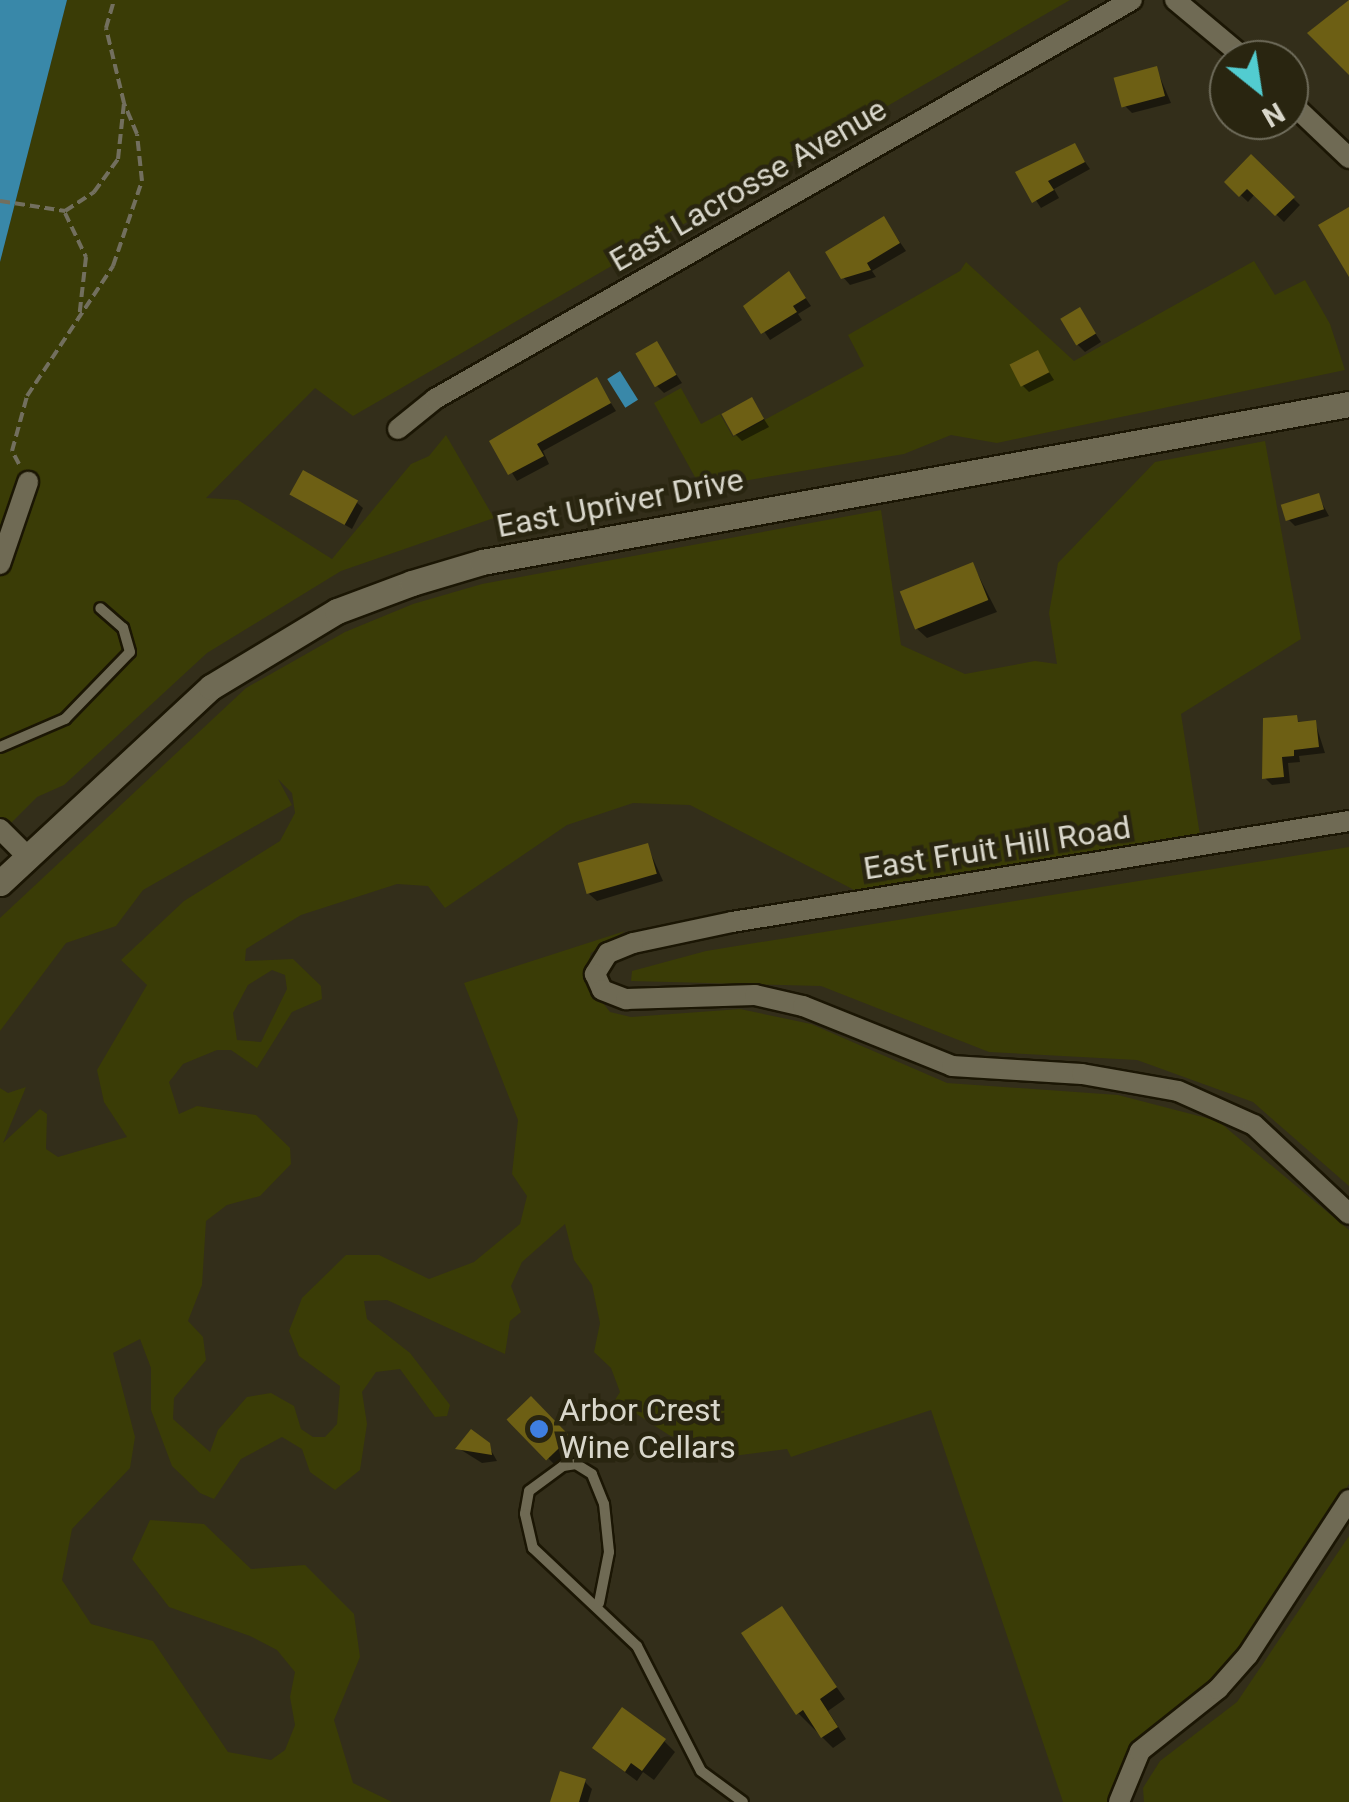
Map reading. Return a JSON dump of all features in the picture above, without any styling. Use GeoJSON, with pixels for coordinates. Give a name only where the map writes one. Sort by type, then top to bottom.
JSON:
{"type":"FeatureCollection","features":[{"type":"Feature","properties":{"kind":"street","name":"East Lacrosse Avenue"},"geometry":{"type":"LineString","coordinates":[[398,429],[435,400],[1132,0]]}},
{"type":"Feature","properties":{"kind":"street"},"geometry":{"type":"LineString","coordinates":[[1175,0],[1222,40]]}},
{"type":"Feature","properties":{"kind":"street"},"geometry":{"type":"LineString","coordinates":[[1309,117],[1346,148]]}},
{"type":"Feature","properties":{"kind":"street","name":"East Upriver Drive"},"geometry":{"type":"LineString","coordinates":[[0,883],[212,687],[336,611],[412,583],[482,562],[1349,404]]}},
{"type":"Feature","properties":{"kind":"street"},"geometry":{"type":"LineString","coordinates":[[0,564],[28,482]]}},
{"type":"Feature","properties":{"kind":"street","name":"East Fruit Hill Road"},"geometry":{"type":"LineString","coordinates":[[1349,821],[656,937],[608,953],[595,974],[602,990],[626,999],[755,995],[803,1006],[952,1066],[1082,1074],[1178,1092],[1254,1125],[1349,1214]]}},
{"type":"Feature","properties":{"kind":"street"},"geometry":{"type":"LineString","coordinates":[[0,829],[27,856]]}},
{"type":"Feature","properties":{"kind":"street"},"geometry":{"type":"LineString","coordinates":[[1119,1802],[1140,1751],[1218,1689],[1248,1655],[1349,1500]]}},
{"type":"Feature","properties":{"kind":"lane"},"geometry":{"type":"LineString","coordinates":[[0,747],[65,718],[130,652],[123,628],[100,608]]}},
{"type":"Feature","properties":{"kind":"lane"},"geometry":{"type":"LineString","coordinates":[[599,1603],[610,1552],[604,1504],[585,1468],[563,1466],[529,1491],[528,1536],[547,1564],[599,1603],[637,1646],[701,1771],[743,1802]]}},
{"type":"Feature","properties":{"kind":"path"},"geometry":{"type":"LineString","coordinates":[[28,482],[12,451],[27,396],[113,266],[142,182],[138,134],[124,103],[106,28],[114,0]]}},
{"type":"Feature","properties":{"kind":"path"},"geometry":{"type":"LineString","coordinates":[[0,201],[65,211],[94,192],[118,159],[124,103]]}},
{"type":"Feature","properties":{"kind":"path"},"geometry":{"type":"LineString","coordinates":[[65,211],[86,258],[78,323]]}},
{"type":"Feature","properties":{"kind":"shaded area"},"geometry":{"type":"Polygon","coordinates":[[[67,0],[1070,0],[353,416],[315,388],[206,498],[238,500],[332,559],[411,464],[429,456],[446,435],[494,518],[341,571],[207,653],[64,785],[37,797],[0,834],[0,262],[67,0]]]}},
{"type":"Feature","properties":{"kind":"shaded area"},"geometry":{"type":"Polygon","coordinates":[[[1254,261],[1275,295],[1305,280],[1330,324],[1345,370],[997,443],[951,435],[904,454],[701,488],[654,403],[681,388],[701,424],[720,414],[733,437],[864,366],[848,335],[960,271],[966,262],[1074,361],[1254,261]]]}},
{"type":"Feature","properties":{"kind":"shaded area"},"geometry":{"type":"Polygon","coordinates":[[[1265,441],[1301,639],[1181,714],[1200,835],[862,894],[690,805],[633,803],[567,825],[445,908],[428,886],[397,884],[301,915],[246,949],[245,961],[293,959],[321,986],[322,999],[292,1012],[257,1068],[231,1050],[217,1050],[183,1064],[169,1082],[179,1114],[197,1106],[256,1115],[290,1148],[291,1164],[260,1196],[227,1205],[206,1221],[202,1285],[188,1321],[203,1337],[206,1360],[174,1398],[173,1419],[210,1452],[218,1430],[247,1397],[271,1393],[294,1406],[301,1429],[313,1437],[325,1437],[337,1424],[340,1386],[299,1356],[289,1331],[302,1298],[346,1255],[379,1255],[429,1279],[474,1262],[520,1224],[527,1196],[512,1174],[518,1120],[464,983],[625,931],[591,953],[584,979],[610,1012],[631,1017],[740,1009],[811,1024],[947,1083],[1118,1095],[1218,1121],[1349,1230],[1349,1484],[1239,1653],[1213,1685],[1146,1734],[1121,1768],[1111,1802],[1063,1802],[931,1410],[791,1457],[787,1449],[725,1457],[669,1435],[615,1400],[620,1392],[611,1368],[594,1352],[600,1323],[592,1285],[574,1260],[565,1224],[522,1262],[511,1286],[521,1312],[510,1321],[505,1354],[387,1300],[364,1301],[367,1319],[410,1353],[450,1405],[447,1416],[435,1417],[400,1369],[376,1372],[362,1392],[367,1424],[360,1470],[335,1490],[310,1472],[302,1449],[282,1437],[241,1459],[214,1499],[200,1493],[172,1466],[151,1410],[151,1368],[140,1339],[113,1353],[135,1437],[130,1468],[72,1529],[62,1580],[91,1624],[153,1641],[228,1752],[271,1760],[285,1750],[295,1725],[290,1697],[295,1672],[277,1650],[250,1636],[169,1607],[132,1559],[150,1520],[204,1524],[251,1569],[305,1565],[354,1614],[360,1657],[334,1720],[353,1783],[392,1802],[0,1802],[0,1088],[8,1093],[26,1087],[3,1143],[40,1109],[47,1114],[46,1149],[58,1157],[127,1137],[104,1102],[97,1070],[147,985],[121,960],[184,901],[280,841],[295,813],[292,793],[278,779],[292,805],[143,890],[116,926],[66,943],[0,1031],[0,918],[246,688],[345,632],[413,604],[482,584],[881,510],[901,645],[965,674],[1035,661],[1057,664],[1049,613],[1058,563],[1155,462],[1265,441]],[[272,970],[248,985],[233,1013],[237,1040],[261,1042],[287,989],[285,975],[272,970]]]}},
{"type":"Feature","properties":{"kind":"shaded area"},"geometry":{"type":"Polygon","coordinates":[[[1349,847],[1349,1186],[1253,1102],[1137,1060],[989,1052],[821,986],[631,981],[632,971],[706,951],[1349,847]]]}},
{"type":"Feature","properties":{"kind":"shaded area"},"geometry":{"type":"Polygon","coordinates":[[[1349,1536],[1349,1802],[1144,1802],[1143,1788],[1160,1761],[1237,1702],[1349,1536]]]}},
{"type":"Feature","properties":{"kind":"water"},"geometry":{"type":"Polygon","coordinates":[[[0,0],[67,0],[0,262],[0,0]]]}},
{"type":"Feature","properties":{"kind":"water"},"geometry":{"type":"Polygon","coordinates":[[[620,371],[638,400],[625,408],[607,379],[620,371]]]}},
{"type":"Feature","properties":{"kind":"building"},"geometry":{"type":"Polygon","coordinates":[[[1349,0],[1349,75],[1307,33],[1349,0]]]}},
{"type":"Feature","properties":{"kind":"building"},"geometry":{"type":"Polygon","coordinates":[[[1157,66],[1165,96],[1122,108],[1114,78],[1157,66]]]}},
{"type":"Feature","properties":{"kind":"building"},"geometry":{"type":"Polygon","coordinates":[[[1075,143],[1085,162],[1048,181],[1054,190],[1032,203],[1015,172],[1075,143]]]}},
{"type":"Feature","properties":{"kind":"building"},"geometry":{"type":"Polygon","coordinates":[[[1251,154],[1295,197],[1275,216],[1247,189],[1239,197],[1224,182],[1251,154]]]}},
{"type":"Feature","properties":{"kind":"building"},"geometry":{"type":"Polygon","coordinates":[[[1349,207],[1349,277],[1318,225],[1349,207]]]}},
{"type":"Feature","properties":{"kind":"building"},"geometry":{"type":"Polygon","coordinates":[[[884,216],[900,243],[867,263],[871,270],[841,279],[825,252],[884,216]]]}},
{"type":"Feature","properties":{"kind":"building"},"geometry":{"type":"Polygon","coordinates":[[[789,271],[806,298],[793,306],[797,312],[761,334],[743,306],[789,271]]]}},
{"type":"Feature","properties":{"kind":"building"},"geometry":{"type":"Polygon","coordinates":[[[1080,307],[1096,334],[1076,345],[1060,319],[1080,307]]]}},
{"type":"Feature","properties":{"kind":"building"},"geometry":{"type":"Polygon","coordinates":[[[657,341],[676,375],[655,387],[635,354],[657,341]]]}},
{"type":"Feature","properties":{"kind":"building"},"geometry":{"type":"Polygon","coordinates":[[[1038,350],[1049,372],[1021,387],[1009,365],[1038,350]]]}},
{"type":"Feature","properties":{"kind":"building"},"geometry":{"type":"Polygon","coordinates":[[[597,377],[611,403],[537,444],[544,456],[508,475],[489,441],[597,377]]]}},
{"type":"Feature","properties":{"kind":"building"},"geometry":{"type":"Polygon","coordinates":[[[752,397],[764,419],[734,436],[721,414],[752,397]]]}},
{"type":"Feature","properties":{"kind":"building"},"geometry":{"type":"Polygon","coordinates":[[[303,470],[358,501],[345,525],[289,494],[303,470]]]}},
{"type":"Feature","properties":{"kind":"building"},"geometry":{"type":"Polygon","coordinates":[[[1319,493],[1324,509],[1286,521],[1281,505],[1319,493]]]}},
{"type":"Feature","properties":{"kind":"building"},"geometry":{"type":"Polygon","coordinates":[[[973,562],[988,600],[915,630],[900,592],[973,562]]]}},
{"type":"Feature","properties":{"kind":"building"},"geometry":{"type":"Polygon","coordinates":[[[1297,715],[1298,722],[1316,720],[1319,747],[1294,750],[1294,756],[1282,757],[1284,777],[1262,779],[1263,718],[1297,715]]]}},
{"type":"Feature","properties":{"kind":"building"},"geometry":{"type":"Polygon","coordinates":[[[648,843],[657,874],[587,894],[578,863],[648,843]]]}},
{"type":"Feature","properties":{"kind":"building","name":"Arbor Crest Wine Cellars"},"geometry":{"type":"Polygon","coordinates":[[[531,1396],[571,1437],[546,1461],[507,1420],[531,1396]]]}},
{"type":"Feature","properties":{"kind":"building"},"geometry":{"type":"Polygon","coordinates":[[[471,1429],[490,1443],[492,1455],[455,1449],[471,1429]]]}},
{"type":"Feature","properties":{"kind":"building"},"geometry":{"type":"Polygon","coordinates":[[[782,1606],[837,1687],[820,1699],[838,1727],[821,1738],[803,1710],[796,1715],[741,1633],[782,1606]]]}},
{"type":"Feature","properties":{"kind":"building"},"geometry":{"type":"Polygon","coordinates":[[[622,1707],[666,1739],[642,1771],[631,1763],[625,1772],[592,1748],[622,1707]]]}},
{"type":"Feature","properties":{"kind":"building"},"geometry":{"type":"Polygon","coordinates":[[[560,1771],[586,1779],[579,1802],[550,1802],[560,1771]]]}},
{"type":"Feature","properties":{"kind":"place","name":"Arbor Crest Wine Cellars"},"geometry":{"type":"Point","coordinates":[539,1429]}}]}
